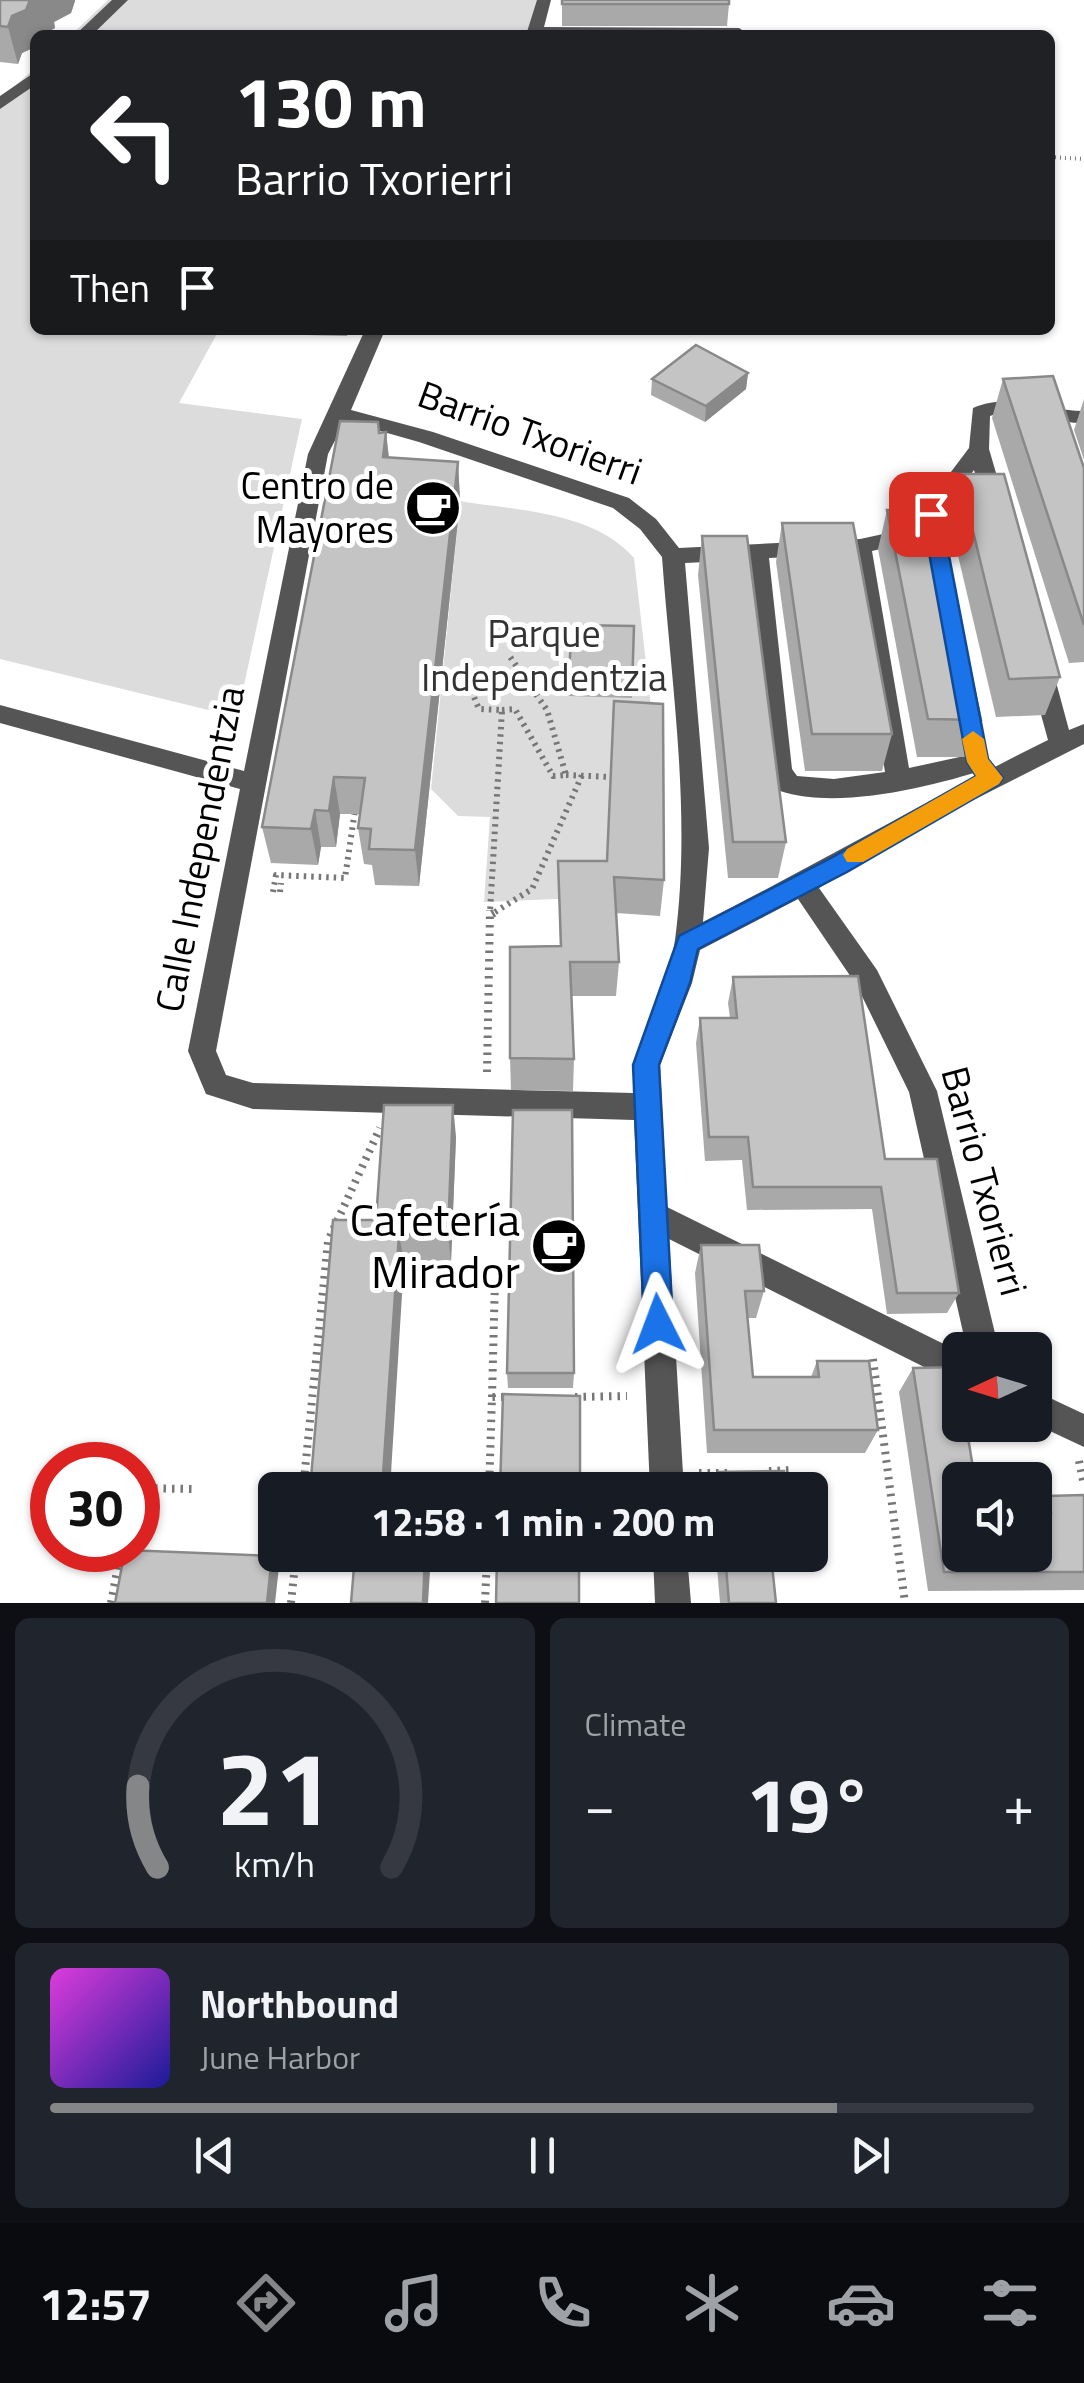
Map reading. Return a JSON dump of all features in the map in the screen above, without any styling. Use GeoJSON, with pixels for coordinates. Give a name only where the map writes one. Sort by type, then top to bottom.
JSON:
{"type":"FeatureCollection","features":[{"type":"Feature","properties":{"kind":"street"},"geometry":{"type":"LineString","coordinates":[[88,30],[121,0]]}},
{"type":"Feature","properties":{"kind":"street"},"geometry":{"type":"LineString","coordinates":[[535,30],[544,0]]}},
{"type":"Feature","properties":{"kind":"street"},"geometry":{"type":"LineString","coordinates":[[0,104],[30,81]]}},
{"type":"Feature","properties":{"kind":"street","name":"Calle Independentzia"},"geometry":{"type":"LineString","coordinates":[[373,335],[344,393],[342,414],[318,454],[202,1051],[216,1085],[253,1096],[647,1107]]}},
{"type":"Feature","properties":{"kind":"street"},"geometry":{"type":"LineString","coordinates":[[1000,523],[979,449],[980,413],[996,404],[1026,407],[1054,424],[1084,417]]}},
{"type":"Feature","properties":{"kind":"street","name":"Barrio Txorierri"},"geometry":{"type":"LineString","coordinates":[[342,414],[426,437],[621,504],[648,524],[673,556]]}},
{"type":"Feature","properties":{"kind":"street"},"geometry":{"type":"LineString","coordinates":[[666,1472],[646,1065],[678,983],[688,943],[696,848],[673,556],[860,546],[894,539],[933,523],[979,449]]}},
{"type":"Feature","properties":{"kind":"street"},"geometry":{"type":"LineString","coordinates":[[860,546],[898,776]]}},
{"type":"Feature","properties":{"kind":"street"},"geometry":{"type":"LineString","coordinates":[[757,552],[780,770],[789,784],[808,789],[872,784],[1073,738],[1036,652]]}},
{"type":"Feature","properties":{"kind":"street"},"geometry":{"type":"LineString","coordinates":[[0,714],[254,783]]}},
{"type":"Feature","properties":{"kind":"street"},"geometry":{"type":"LineString","coordinates":[[688,943],[802,884],[981,761]]}},
{"type":"Feature","properties":{"kind":"street","name":"Barrio Txorierri"},"geometry":{"type":"LineString","coordinates":[[802,884],[867,978],[923,1090],[979,1332]]}},
{"type":"Feature","properties":{"kind":"street"},"geometry":{"type":"LineString","coordinates":[[652,1216],[942,1361]]}},
{"type":"Feature","properties":{"kind":"street"},"geometry":{"type":"LineString","coordinates":[[1052,1415],[1084,1431]]}},
{"type":"Feature","properties":{"kind":"street"},"geometry":{"type":"LineString","coordinates":[[671,1572],[673,1603]]}},
{"type":"Feature","properties":{"kind":"path"},"geometry":{"type":"LineString","coordinates":[[1055,157],[1084,159]]}},
{"type":"Feature","properties":{"kind":"path"},"geometry":{"type":"LineString","coordinates":[[508,654],[544,700],[558,730],[566,776]]}},
{"type":"Feature","properties":{"kind":"path"},"geometry":{"type":"LineString","coordinates":[[442,676],[466,678],[480,709],[516,709],[553,776],[610,777]]}},
{"type":"Feature","properties":{"kind":"path"},"geometry":{"type":"LineString","coordinates":[[487,1102],[488,892],[502,710]]}},
{"type":"Feature","properties":{"kind":"path"},"geometry":{"type":"LineString","coordinates":[[490,915],[532,889],[582,775]]}},
{"type":"Feature","properties":{"kind":"path"},"geometry":{"type":"LineString","coordinates":[[278,889],[276,875],[345,878],[355,808]]}},
{"type":"Feature","properties":{"kind":"path"},"geometry":{"type":"LineString","coordinates":[[545,861],[562,862]]}},
{"type":"Feature","properties":{"kind":"path"},"geometry":{"type":"LineString","coordinates":[[305,1472],[328,1242],[407,1100]]}},
{"type":"Feature","properties":{"kind":"path"},"geometry":{"type":"LineString","coordinates":[[489,1472],[495,1279]]}},
{"type":"Feature","properties":{"kind":"path"},"geometry":{"type":"LineString","coordinates":[[868,1324],[906,1603]]}},
{"type":"Feature","properties":{"kind":"path"},"geometry":{"type":"LineString","coordinates":[[568,1396],[662,1396]]}},
{"type":"Feature","properties":{"kind":"path"},"geometry":{"type":"LineString","coordinates":[[492,1397],[510,1397]]}},
{"type":"Feature","properties":{"kind":"path"},"geometry":{"type":"LineString","coordinates":[[757,1472],[793,1470]]}},
{"type":"Feature","properties":{"kind":"path"},"geometry":{"type":"LineString","coordinates":[[160,1488],[192,1489]]}},
{"type":"Feature","properties":{"kind":"path"},"geometry":{"type":"LineString","coordinates":[[111,1603],[116,1572]]}},
{"type":"Feature","properties":{"kind":"path"},"geometry":{"type":"LineString","coordinates":[[291,1603],[294,1572]]}},
{"type":"Feature","properties":{"kind":"path"},"geometry":{"type":"LineString","coordinates":[[485,1603],[486,1572]]}},
{"type":"Feature","properties":{"kind":"green space"},"geometry":{"type":"Polygon","coordinates":[[[108,0],[542,0],[535,30],[76,30],[108,0]]]}},
{"type":"Feature","properties":{"kind":"green space"},"geometry":{"type":"Polygon","coordinates":[[[30,72],[30,335],[216,335],[179,403],[302,419],[237,717],[0,659],[0,99],[30,72]]]}},
{"type":"Feature","properties":{"kind":"green space","name":"Parque Independentzia"},"geometry":{"type":"Polygon","coordinates":[[[460,501],[576,522],[617,542],[634,558],[654,733],[612,731],[605,897],[484,902],[490,817],[458,816],[431,789],[460,501]]]}},
{"type":"Feature","properties":{"kind":"building"},"geometry":{"type":"Polygon","coordinates":[[[0,0],[30,0],[26,10],[12,16],[8,27],[0,26],[0,0]]]}},
{"type":"Feature","properties":{"kind":"building"},"geometry":{"type":"Polygon","coordinates":[[[562,0],[729,0],[729,4],[562,4],[562,0]]]}},
{"type":"Feature","properties":{"kind":"building"},"geometry":{"type":"Polygon","coordinates":[[[696,345],[748,373],[706,406],[652,379],[696,345]]]}},
{"type":"Feature","properties":{"kind":"building"},"geometry":{"type":"Polygon","coordinates":[[[1053,376],[1084,468],[1084,625],[1003,379],[1053,376]]]}},
{"type":"Feature","properties":{"kind":"building"},"geometry":{"type":"Polygon","coordinates":[[[340,421],[378,422],[379,433],[386,432],[383,457],[458,462],[415,850],[369,849],[371,829],[358,828],[365,778],[334,777],[329,811],[315,810],[311,829],[262,827],[340,421]]]}},
{"type":"Feature","properties":{"kind":"building"},"geometry":{"type":"Polygon","coordinates":[[[959,474],[1004,474],[1060,677],[1009,679],[959,474]]]}},
{"type":"Feature","properties":{"kind":"building"},"geometry":{"type":"Polygon","coordinates":[[[887,510],[935,510],[981,720],[928,719],[887,510]]]}},
{"type":"Feature","properties":{"kind":"building"},"geometry":{"type":"Polygon","coordinates":[[[782,523],[853,523],[892,734],[812,734],[782,523]]]}},
{"type":"Feature","properties":{"kind":"building"},"geometry":{"type":"Polygon","coordinates":[[[702,536],[747,536],[786,842],[733,842],[702,536]]]}},
{"type":"Feature","properties":{"kind":"building"},"geometry":{"type":"Polygon","coordinates":[[[572,625],[634,626],[632,690],[568,688],[572,625]]]}},
{"type":"Feature","properties":{"kind":"building"},"geometry":{"type":"Polygon","coordinates":[[[614,701],[663,704],[664,880],[614,877],[619,962],[570,962],[574,1059],[510,1058],[510,947],[561,946],[558,861],[607,861],[614,701]]]}},
{"type":"Feature","properties":{"kind":"building"},"geometry":{"type":"Polygon","coordinates":[[[858,976],[885,1159],[937,1159],[959,1293],[897,1293],[881,1187],[753,1187],[748,1137],[709,1137],[700,1018],[737,1018],[733,977],[858,976]]]}},
{"type":"Feature","properties":{"kind":"building"},"geometry":{"type":"Polygon","coordinates":[[[384,1105],[453,1105],[448,1234],[399,1234],[383,1472],[312,1472],[333,1220],[376,1220],[384,1105]]]}},
{"type":"Feature","properties":{"kind":"building"},"geometry":{"type":"Polygon","coordinates":[[[513,1110],[572,1110],[574,1373],[507,1373],[513,1110]]]}},
{"type":"Feature","properties":{"kind":"building"},"geometry":{"type":"Polygon","coordinates":[[[701,1245],[759,1245],[764,1291],[745,1291],[753,1377],[819,1377],[817,1361],[869,1361],[878,1430],[714,1430],[701,1245]]]}},
{"type":"Feature","properties":{"kind":"building"},"geometry":{"type":"Polygon","coordinates":[[[942,1367],[942,1442],[969,1442],[972,1462],[942,1462],[942,1559],[913,1368],[942,1367]]]}},
{"type":"Feature","properties":{"kind":"building"},"geometry":{"type":"Polygon","coordinates":[[[503,1394],[580,1396],[580,1472],[501,1472],[503,1394]]]}},
{"type":"Feature","properties":{"kind":"building"},"geometry":{"type":"Polygon","coordinates":[[[1084,1495],[1084,1572],[1052,1572],[1052,1496],[1084,1495]]]}},
{"type":"Feature","properties":{"kind":"building"},"geometry":{"type":"Polygon","coordinates":[[[160,1551],[258,1555],[258,1572],[270,1572],[267,1603],[115,1603],[121,1572],[160,1572],[160,1551]]]}},
{"type":"Feature","properties":{"kind":"building"},"geometry":{"type":"Polygon","coordinates":[[[354,1572],[424,1572],[423,1603],[351,1603],[354,1572]]]}},
{"type":"Feature","properties":{"kind":"building"},"geometry":{"type":"Polygon","coordinates":[[[497,1572],[579,1572],[579,1603],[496,1603],[497,1572]]]}},
{"type":"Feature","properties":{"kind":"building"},"geometry":{"type":"Polygon","coordinates":[[[726,1572],[773,1572],[776,1603],[729,1603],[726,1572]]]}},
{"type":"Feature","properties":{"kind":"slow traffic"},"geometry":{"type":"LineString","coordinates":[[855,855],[992,778],[978,762],[973,739]]}},
{"type":"Feature","properties":{"kind":"place","name":"Centro de Mayores"},"geometry":{"type":"Point","coordinates":[433,508]}},
{"type":"Feature","properties":{"kind":"place","name":"Cafetería Mirador"},"geometry":{"type":"Point","coordinates":[559,1246]}},
{"type":"Feature","properties":{"kind":"route"},"geometry":{"type":"LineString","coordinates":[[658,1324],[646,1065],[678,983],[688,943],[839,865],[922,814],[992,778],[978,762],[931,514]]}}]}
